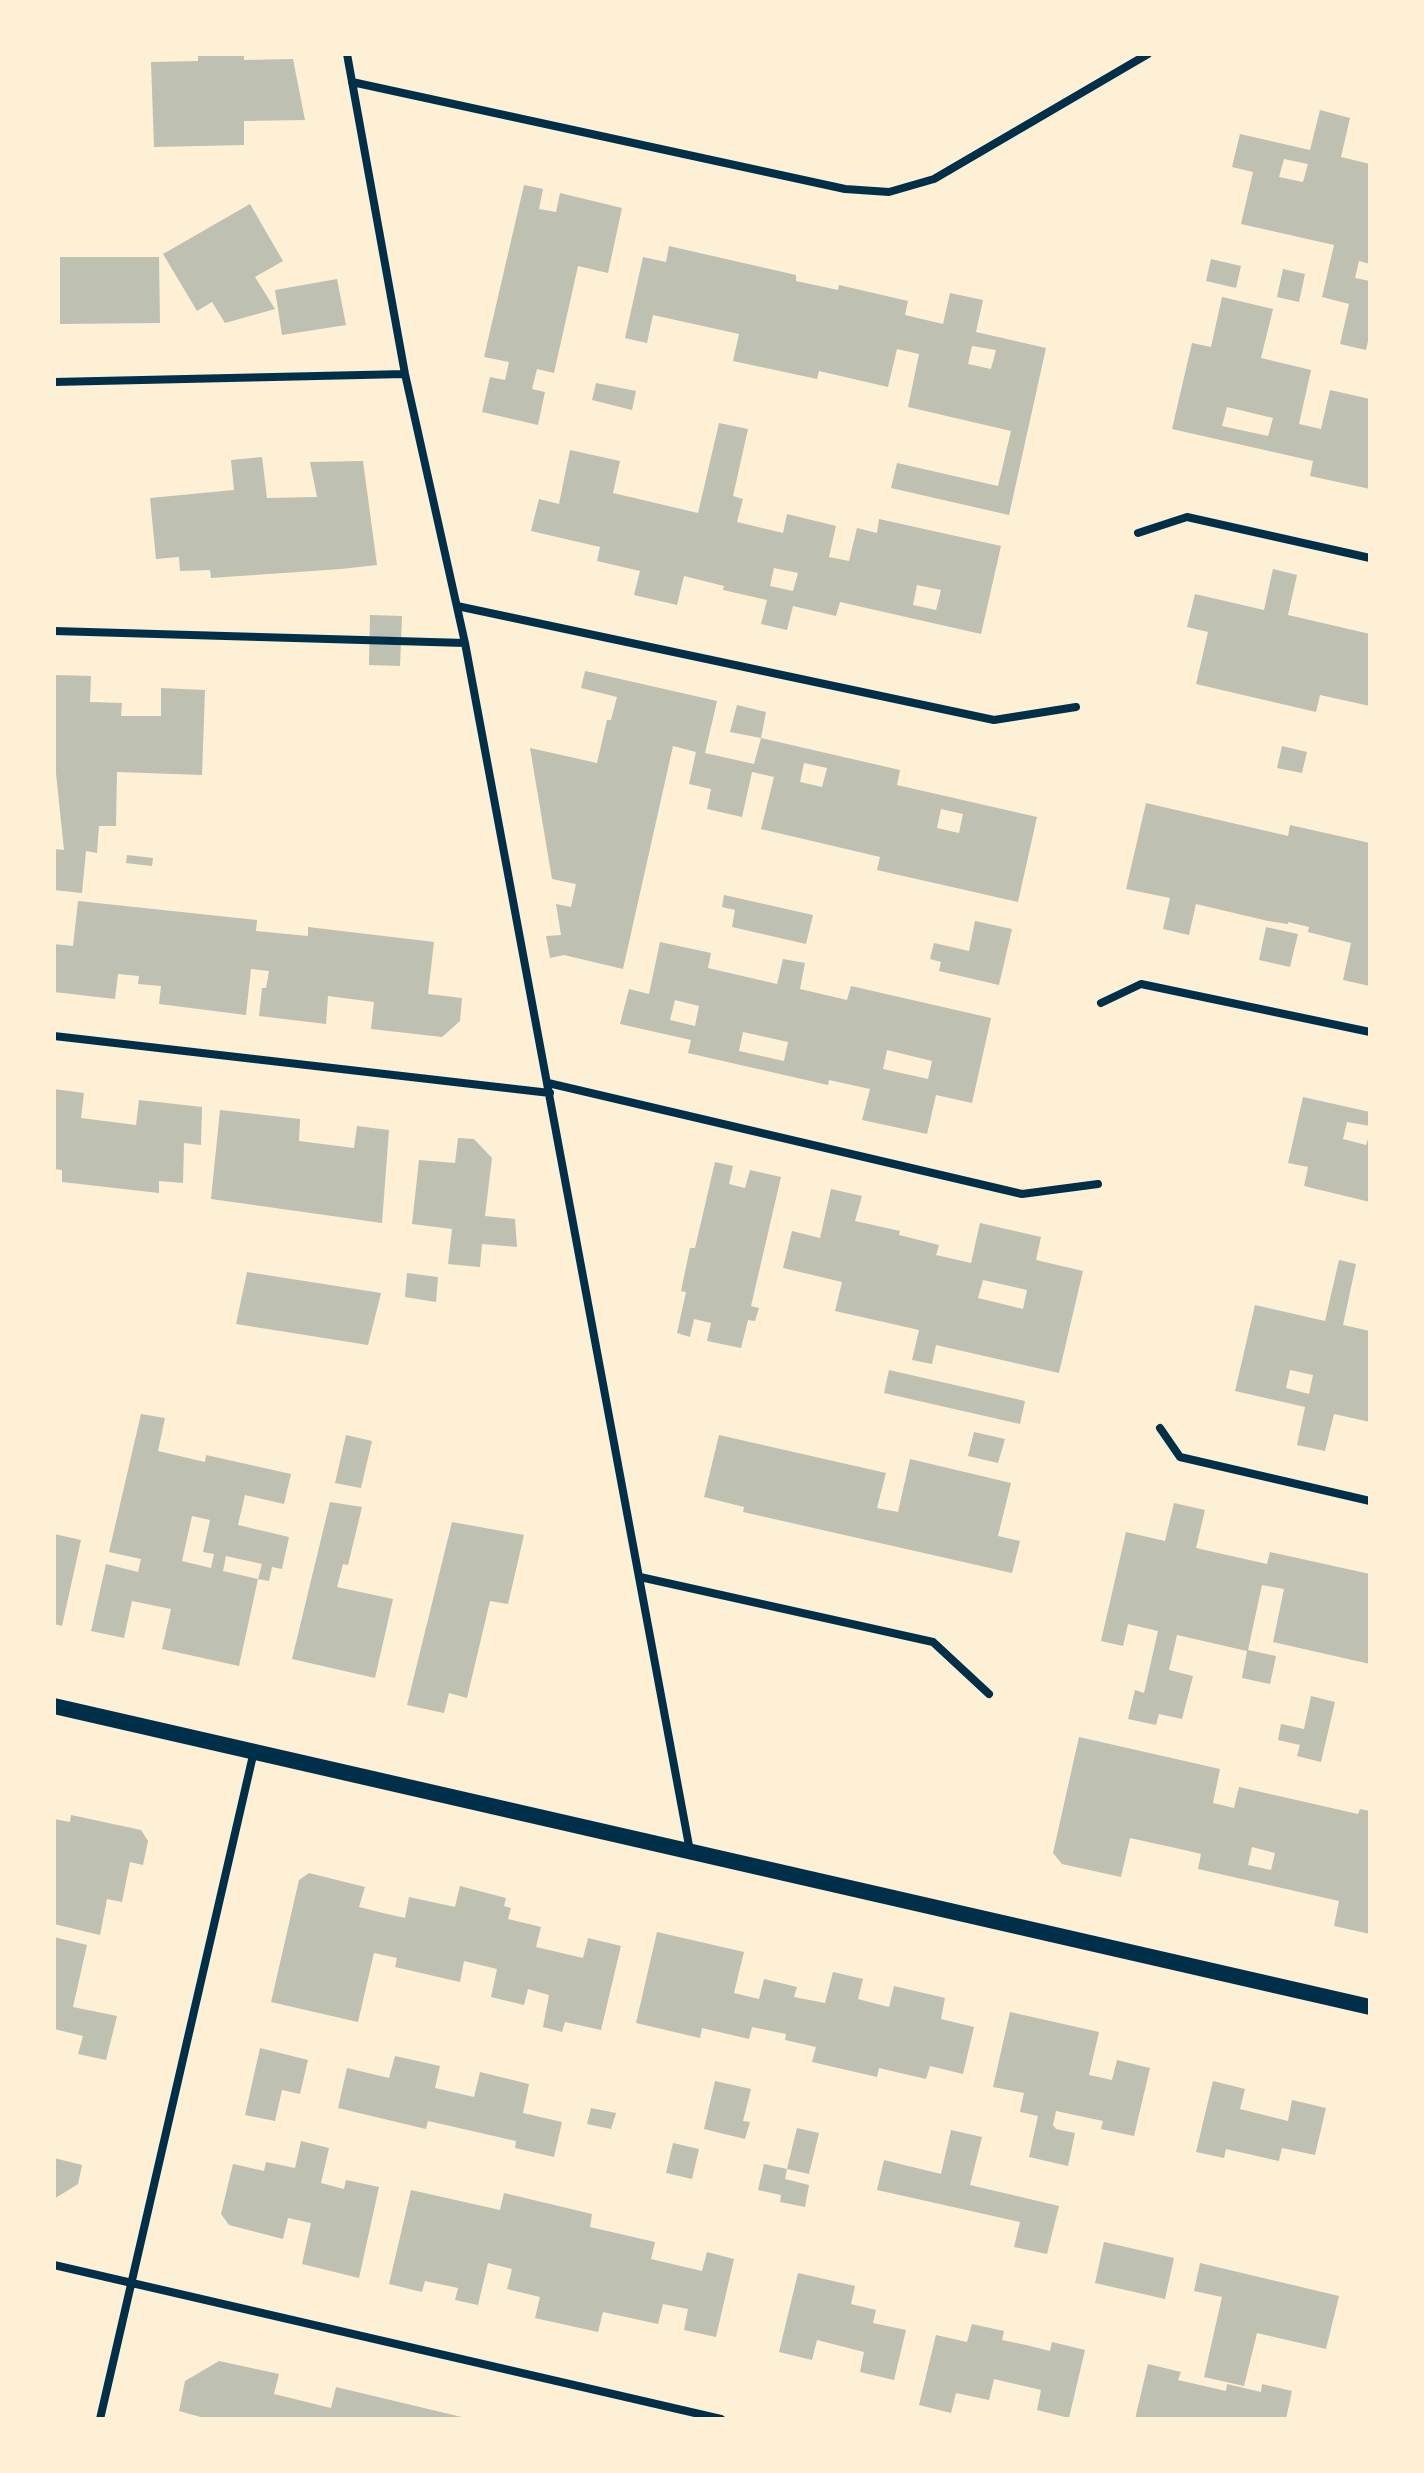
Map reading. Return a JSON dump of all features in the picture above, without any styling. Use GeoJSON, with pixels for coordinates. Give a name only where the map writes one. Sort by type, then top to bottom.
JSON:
{"type":"FeatureCollection","features":[{"type":"Feature","properties":{"kind":"main road"},"geometry":{"type":"LineString","coordinates":[[54,1706],[1370,2007]]}},
{"type":"Feature","properties":{"kind":"street"},"geometry":{"type":"LineString","coordinates":[[347,54],[405,374],[465,643],[690,1851]]}},
{"type":"Feature","properties":{"kind":"street"},"geometry":{"type":"LineString","coordinates":[[352,82],[845,189],[889,192],[934,179],[957,167],[1148,54]]}},
{"type":"Feature","properties":{"kind":"street"},"geometry":{"type":"LineString","coordinates":[[54,382],[405,374]]}},
{"type":"Feature","properties":{"kind":"street"},"geometry":{"type":"LineString","coordinates":[[1138,533],[1187,517],[1370,558]]}},
{"type":"Feature","properties":{"kind":"street"},"geometry":{"type":"LineString","coordinates":[[457,606],[994,720],[1076,707]]}},
{"type":"Feature","properties":{"kind":"street"},"geometry":{"type":"LineString","coordinates":[[54,631],[465,643]]}},
{"type":"Feature","properties":{"kind":"street"},"geometry":{"type":"LineString","coordinates":[[1101,1003],[1141,984],[1370,1032]]}},
{"type":"Feature","properties":{"kind":"street"},"geometry":{"type":"LineString","coordinates":[[54,1036],[550,1093]]}},
{"type":"Feature","properties":{"kind":"street"},"geometry":{"type":"LineString","coordinates":[[548,1083],[1022,1194],[1098,1184]]}},
{"type":"Feature","properties":{"kind":"street"},"geometry":{"type":"LineString","coordinates":[[1160,1428],[1180,1457],[1370,1501]]}},
{"type":"Feature","properties":{"kind":"street"},"geometry":{"type":"LineString","coordinates":[[640,1577],[933,1642],[989,1694]]}},
{"type":"Feature","properties":{"kind":"street"},"geometry":{"type":"LineString","coordinates":[[100,2419],[254,1751]]}},
{"type":"Feature","properties":{"kind":"street"},"geometry":{"type":"LineString","coordinates":[[54,2265],[721,2419]]}},
{"type":"Feature","properties":{"kind":"building"},"geometry":{"type":"Polygon","coordinates":[[[198,54],[244,54],[244,60],[293,59],[305,120],[244,121],[244,145],[154,147],[151,62],[198,61],[198,54]]]}},
{"type":"Feature","properties":{"kind":"building"},"geometry":{"type":"Polygon","coordinates":[[[1320,110],[1350,118],[1341,157],[1370,164],[1370,264],[1359,261],[1355,278],[1370,281],[1370,333],[1366,350],[1340,344],[1349,304],[1322,297],[1334,245],[1241,224],[1253,172],[1232,167],[1240,134],[1310,150],[1320,110]],[[1284,159],[1279,177],[1303,182],[1308,164],[1284,159]]]}},
{"type":"Feature","properties":{"kind":"building"},"geometry":{"type":"Polygon","coordinates":[[[524,185],[543,189],[539,209],[556,212],[560,193],[622,208],[608,273],[578,266],[554,373],[537,369],[532,389],[545,392],[538,425],[482,412],[490,377],[505,380],[509,362],[484,357],[524,185]]]}},
{"type":"Feature","properties":{"kind":"building"},"geometry":{"type":"Polygon","coordinates":[[[250,204],[283,261],[255,277],[275,309],[225,323],[212,302],[197,311],[163,254],[250,204]]]}},
{"type":"Feature","properties":{"kind":"building"},"geometry":{"type":"Polygon","coordinates":[[[669,246],[796,275],[796,281],[838,290],[839,285],[908,301],[905,315],[943,324],[950,293],[983,300],[976,332],[1046,348],[1009,515],[891,488],[897,463],[998,486],[1011,431],[908,407],[919,354],[897,349],[888,387],[819,371],[817,379],[733,361],[739,334],[653,315],[647,343],[625,338],[643,257],[666,262],[669,246]],[[972,346],[968,364],[991,369],[996,350],[972,346]]]}},
{"type":"Feature","properties":{"kind":"building"},"geometry":{"type":"Polygon","coordinates":[[[60,257],[159,257],[160,323],[60,324],[60,257]]]}},
{"type":"Feature","properties":{"kind":"building"},"geometry":{"type":"Polygon","coordinates":[[[1211,259],[1241,266],[1236,288],[1206,281],[1211,259]]]}},
{"type":"Feature","properties":{"kind":"building"},"geometry":{"type":"Polygon","coordinates":[[[1283,269],[1305,274],[1299,302],[1277,297],[1283,269]]]}},
{"type":"Feature","properties":{"kind":"building"},"geometry":{"type":"Polygon","coordinates":[[[337,279],[346,325],[282,335],[275,290],[337,279]]]}},
{"type":"Feature","properties":{"kind":"building"},"geometry":{"type":"Polygon","coordinates":[[[1222,297],[1273,309],[1261,358],[1311,370],[1299,424],[1321,429],[1330,390],[1370,399],[1370,489],[1310,476],[1313,461],[1172,429],[1192,343],[1211,347],[1222,297]],[[1227,407],[1222,426],[1268,436],[1273,418],[1227,407]]]}},
{"type":"Feature","properties":{"kind":"building"},"geometry":{"type":"Polygon","coordinates":[[[596,383],[636,391],[632,410],[592,400],[596,383]]]}},
{"type":"Feature","properties":{"kind":"building"},"geometry":{"type":"Polygon","coordinates":[[[719,423],[748,429],[733,496],[743,499],[737,522],[783,533],[787,514],[836,526],[829,557],[849,561],[857,528],[877,533],[879,519],[1001,546],[981,634],[840,602],[836,616],[793,606],[787,630],[761,624],[767,600],[723,590],[724,586],[684,576],[677,605],[634,595],[640,571],[597,561],[600,547],[531,531],[539,499],[559,504],[570,450],[620,461],[613,493],[698,513],[719,423]],[[774,568],[770,586],[793,591],[798,573],[774,568]],[[917,585],[913,605],[936,610],[941,590],[917,585]]]}},
{"type":"Feature","properties":{"kind":"building"},"geometry":{"type":"Polygon","coordinates":[[[262,457],[267,498],[317,497],[310,462],[363,461],[377,565],[211,578],[210,570],[180,571],[179,557],[156,559],[150,498],[234,490],[231,460],[262,457]]]}},
{"type":"Feature","properties":{"kind":"building"},"geometry":{"type":"Polygon","coordinates":[[[1273,569],[1297,575],[1288,615],[1370,634],[1370,706],[1320,695],[1316,712],[1196,684],[1208,632],[1187,627],[1195,594],[1264,610],[1273,569]]]}},
{"type":"Feature","properties":{"kind":"building"},"geometry":{"type":"Polygon","coordinates":[[[370,615],[402,616],[400,666],[369,665],[370,615]]]}},
{"type":"Feature","properties":{"kind":"building"},"geometry":{"type":"Polygon","coordinates":[[[585,671],[717,701],[705,753],[754,764],[761,738],[900,770],[897,785],[1037,817],[1018,902],[877,870],[880,857],[761,829],[774,777],[752,772],[742,817],[707,809],[711,789],[689,784],[696,752],[673,746],[623,969],[564,955],[550,958],[546,936],[561,935],[556,904],[571,907],[576,884],[552,879],[530,748],[597,763],[607,720],[611,720],[617,697],[581,688],[585,671]],[[804,763],[800,782],[822,787],[827,768],[804,763]],[[941,809],[937,828],[959,833],[963,814],[941,809]]]}},
{"type":"Feature","properties":{"kind":"building"},"geometry":{"type":"Polygon","coordinates":[[[54,675],[91,676],[90,702],[122,703],[121,716],[161,716],[161,688],[205,690],[202,775],[117,772],[116,826],[99,826],[97,853],[86,851],[82,893],[54,890],[54,849],[64,850],[54,754],[54,675]]]}},
{"type":"Feature","properties":{"kind":"building"},"geometry":{"type":"Polygon","coordinates":[[[737,705],[766,712],[761,738],[730,732],[737,705]]]}},
{"type":"Feature","properties":{"kind":"building"},"geometry":{"type":"Polygon","coordinates":[[[1282,746],[1307,752],[1302,773],[1277,768],[1282,746]]]}},
{"type":"Feature","properties":{"kind":"building"},"geometry":{"type":"Polygon","coordinates":[[[1146,803],[1288,836],[1290,825],[1370,843],[1370,986],[1343,980],[1351,943],[1308,932],[1309,927],[1196,904],[1189,935],[1163,929],[1170,898],[1126,889],[1146,803]]]}},
{"type":"Feature","properties":{"kind":"building"},"geometry":{"type":"Polygon","coordinates":[[[127,855],[153,858],[152,866],[126,863],[127,855]]]}},
{"type":"Feature","properties":{"kind":"building"},"geometry":{"type":"Polygon","coordinates":[[[724,895],[813,915],[806,944],[732,927],[735,910],[722,907],[724,895]]]}},
{"type":"Feature","properties":{"kind":"building"},"geometry":{"type":"Polygon","coordinates":[[[78,901],[257,920],[256,931],[308,936],[308,927],[434,942],[428,994],[462,998],[460,1021],[442,1037],[371,1029],[374,1002],[328,996],[326,1024],[259,1016],[262,988],[266,988],[269,971],[251,969],[246,1015],[159,1004],[161,986],[138,984],[139,976],[118,974],[115,999],[54,992],[54,944],[73,946],[78,901]]]}},
{"type":"Feature","properties":{"kind":"building"},"geometry":{"type":"Polygon","coordinates":[[[975,921],[1012,929],[999,985],[939,971],[941,962],[930,959],[934,943],[969,951],[975,921]]]}},
{"type":"Feature","properties":{"kind":"building"},"geometry":{"type":"Polygon","coordinates":[[[1266,927],[1298,934],[1290,967],[1259,960],[1266,927]]]}},
{"type":"Feature","properties":{"kind":"building"},"geometry":{"type":"Polygon","coordinates":[[[660,942],[711,953],[708,968],[777,984],[783,959],[805,963],[800,989],[847,1000],[851,986],[991,1018],[972,1103],[936,1095],[927,1134],[862,1120],[870,1089],[829,1080],[828,1085],[688,1053],[691,1040],[620,1024],[629,989],[649,994],[660,942]],[[675,1000],[670,1020],[695,1026],[699,1006],[675,1000]],[[743,1032],[739,1051],[784,1061],[788,1042],[743,1032]],[[887,1050],[883,1069],[928,1079],[932,1061],[887,1050]]]}},
{"type":"Feature","properties":{"kind":"building"},"geometry":{"type":"Polygon","coordinates":[[[54,1089],[84,1093],[81,1118],[136,1125],[139,1100],[202,1107],[201,1145],[184,1143],[183,1183],[159,1181],[159,1193],[62,1182],[62,1170],[54,1169],[54,1089]]]}},
{"type":"Feature","properties":{"kind":"building"},"geometry":{"type":"Polygon","coordinates":[[[1303,1097],[1370,1112],[1370,1126],[1347,1122],[1343,1139],[1366,1145],[1370,1133],[1370,1202],[1304,1186],[1308,1167],[1288,1163],[1303,1097]]]}},
{"type":"Feature","properties":{"kind":"building"},"geometry":{"type":"Polygon","coordinates":[[[220,1110],[300,1119],[299,1141],[354,1148],[357,1126],[389,1130],[382,1223],[211,1199],[220,1110]]]}},
{"type":"Feature","properties":{"kind":"building"},"geometry":{"type":"Polygon","coordinates":[[[458,1138],[474,1139],[492,1158],[485,1216],[515,1219],[517,1247],[482,1244],[480,1267],[448,1264],[452,1229],[412,1224],[419,1160],[455,1163],[458,1138]]]}},
{"type":"Feature","properties":{"kind":"building"},"geometry":{"type":"Polygon","coordinates":[[[715,1162],[733,1166],[729,1184],[745,1188],[750,1170],[781,1177],[751,1306],[759,1308],[755,1321],[748,1320],[741,1348],[707,1341],[711,1323],[694,1319],[690,1337],[677,1333],[686,1292],[681,1291],[690,1248],[695,1248],[715,1162]]]}},
{"type":"Feature","properties":{"kind":"building"},"geometry":{"type":"Polygon","coordinates":[[[831,1189],[862,1196],[855,1221],[900,1231],[899,1235],[939,1245],[936,1255],[971,1263],[980,1223],[1041,1237],[1036,1260],[1083,1271],[1059,1373],[936,1345],[932,1364],[912,1360],[919,1330],[835,1311],[842,1282],[783,1268],[792,1231],[820,1238],[831,1189]],[[983,1280],[978,1298],[1023,1309],[1027,1290],[983,1280]]]}},
{"type":"Feature","properties":{"kind":"building"},"geometry":{"type":"Polygon","coordinates":[[[1339,1260],[1356,1264],[1343,1325],[1370,1331],[1370,1422],[1334,1414],[1325,1451],[1297,1445],[1305,1407],[1235,1391],[1255,1305],[1325,1321],[1339,1260]],[[1290,1370],[1286,1388],[1309,1394],[1313,1375],[1290,1370]]]}},
{"type":"Feature","properties":{"kind":"building"},"geometry":{"type":"Polygon","coordinates":[[[247,1272],[381,1293],[368,1345],[236,1324],[247,1272]]]}},
{"type":"Feature","properties":{"kind":"building"},"geometry":{"type":"Polygon","coordinates":[[[407,1273],[438,1277],[436,1302],[405,1297],[407,1273]]]}},
{"type":"Feature","properties":{"kind":"building"},"geometry":{"type":"Polygon","coordinates":[[[889,1370],[1025,1401],[1020,1424],[884,1393],[889,1370]]]}},
{"type":"Feature","properties":{"kind":"building"},"geometry":{"type":"Polygon","coordinates":[[[141,1414],[165,1418],[158,1451],[205,1462],[206,1455],[291,1474],[284,1504],[245,1495],[238,1525],[289,1537],[282,1569],[272,1567],[269,1581],[258,1579],[239,1666],[162,1649],[171,1609],[132,1601],[124,1638],[91,1631],[106,1564],[138,1572],[141,1559],[109,1552],[141,1414]],[[192,1516],[182,1561],[211,1568],[214,1554],[203,1552],[210,1520],[192,1516]],[[226,1556],[223,1571],[258,1579],[262,1564],[226,1556]]]}},
{"type":"Feature","properties":{"kind":"building"},"geometry":{"type":"Polygon","coordinates":[[[974,1432],[1005,1439],[998,1463],[968,1456],[974,1432]]]}},
{"type":"Feature","properties":{"kind":"building"},"geometry":{"type":"Polygon","coordinates":[[[346,1435],[372,1441],[361,1488],[335,1483],[346,1435]]]}},
{"type":"Feature","properties":{"kind":"building"},"geometry":{"type":"Polygon","coordinates":[[[719,1435],[886,1473],[877,1508],[898,1512],[910,1459],[1011,1483],[998,1536],[1020,1541],[1012,1573],[743,1512],[744,1507],[704,1497],[719,1435]]]}},
{"type":"Feature","properties":{"kind":"building"},"geometry":{"type":"Polygon","coordinates":[[[330,1502],[362,1507],[348,1565],[343,1564],[337,1587],[393,1599],[375,1678],[292,1659],[330,1502]]]}},
{"type":"Feature","properties":{"kind":"building"},"geometry":{"type":"Polygon","coordinates":[[[1174,1503],[1205,1510],[1196,1548],[1267,1564],[1270,1552],[1370,1574],[1370,1664],[1273,1642],[1284,1589],[1262,1585],[1248,1650],[1276,1656],[1270,1684],[1242,1678],[1247,1651],[1177,1635],[1169,1670],[1193,1676],[1182,1719],[1159,1714],[1156,1725],[1128,1719],[1135,1690],[1144,1693],[1158,1631],[1128,1624],[1123,1646],[1101,1641],[1126,1532],[1165,1541],[1174,1503]]]}},
{"type":"Feature","properties":{"kind":"building"},"geometry":{"type":"Polygon","coordinates":[[[452,1522],[524,1535],[508,1604],[490,1601],[467,1698],[449,1693],[444,1713],[407,1705],[452,1522]]]}},
{"type":"Feature","properties":{"kind":"building"},"geometry":{"type":"Polygon","coordinates":[[[54,1534],[81,1540],[62,1626],[54,1624],[54,1534]]]}},
{"type":"Feature","properties":{"kind":"building"},"geometry":{"type":"Polygon","coordinates":[[[1311,1696],[1335,1702],[1321,1762],[1297,1756],[1300,1745],[1278,1740],[1281,1724],[1304,1729],[1311,1696]]]}},
{"type":"Feature","properties":{"kind":"building"},"geometry":{"type":"Polygon","coordinates":[[[1079,1737],[1220,1769],[1213,1803],[1234,1808],[1239,1787],[1358,1814],[1360,1809],[1370,1811],[1370,1934],[1334,1926],[1339,1901],[1198,1869],[1201,1854],[1130,1838],[1121,1877],[1062,1864],[1053,1853],[1079,1737]],[[1252,1847],[1248,1865],[1271,1870],[1275,1853],[1252,1847]]]}},
{"type":"Feature","properties":{"kind":"building"},"geometry":{"type":"Polygon","coordinates":[[[71,1815],[141,1830],[148,1841],[143,1865],[130,1862],[122,1902],[107,1899],[100,1935],[54,1924],[54,1819],[70,1822],[71,1815]]]}},
{"type":"Feature","properties":{"kind":"building"},"geometry":{"type":"Polygon","coordinates":[[[309,1873],[365,1887],[359,1907],[383,1913],[405,1918],[409,1897],[455,1907],[460,1886],[506,1898],[504,1906],[511,1908],[508,1919],[541,1927],[536,1947],[583,1958],[588,1938],[621,1946],[601,2030],[565,2022],[562,2032],[543,2027],[549,1995],[528,1989],[524,2005],[491,1997],[497,1969],[464,1961],[460,1982],[395,1967],[397,1958],[374,1953],[358,2022],[271,2002],[299,1880],[309,1873]]]}},
{"type":"Feature","properties":{"kind":"building"},"geometry":{"type":"Polygon","coordinates":[[[657,1932],[744,1952],[734,1993],[759,1999],[764,1979],[797,1987],[794,1997],[825,2003],[833,1972],[863,1979],[858,1999],[889,2007],[894,1986],[945,1998],[941,2019],[974,2027],[963,2074],[930,2066],[926,2079],[879,2068],[877,2077],[812,2062],[816,2047],[785,2040],[786,2034],[752,2027],[749,2039],[702,2028],[700,2038],[636,2023],[657,1932]]]}},
{"type":"Feature","properties":{"kind":"building"},"geometry":{"type":"Polygon","coordinates":[[[54,1937],[87,1945],[73,2007],[117,2016],[106,2060],[78,2054],[83,2036],[54,2029],[54,1937]]]}},
{"type":"Feature","properties":{"kind":"building"},"geometry":{"type":"Polygon","coordinates":[[[1010,2012],[1099,2032],[1089,2075],[1112,2080],[1117,2060],[1150,2068],[1134,2136],[1101,2129],[1103,2121],[1056,2111],[1053,2125],[1056,2129],[1075,2133],[1068,2166],[1029,2157],[1038,2116],[1020,2112],[1024,2093],[993,2087],[1010,2012]]]}},
{"type":"Feature","properties":{"kind":"building"},"geometry":{"type":"Polygon","coordinates":[[[260,2048],[308,2060],[300,2094],[282,2090],[275,2121],[245,2115],[260,2048]]]}},
{"type":"Feature","properties":{"kind":"building"},"geometry":{"type":"Polygon","coordinates":[[[395,2056],[440,2066],[435,2088],[474,2097],[480,2072],[529,2084],[523,2113],[562,2122],[554,2157],[515,2148],[516,2141],[428,2121],[426,2129],[338,2108],[347,2068],[389,2078],[395,2056]]]}},
{"type":"Feature","properties":{"kind":"building"},"geometry":{"type":"Polygon","coordinates":[[[715,2081],[751,2089],[743,2121],[750,2122],[745,2139],[704,2129],[715,2081]]]}},
{"type":"Feature","properties":{"kind":"building"},"geometry":{"type":"Polygon","coordinates":[[[1213,2081],[1245,2089],[1240,2109],[1288,2121],[1292,2100],[1326,2108],[1315,2155],[1282,2148],[1279,2161],[1226,2149],[1224,2158],[1196,2152],[1213,2081]]]}},
{"type":"Feature","properties":{"kind":"building"},"geometry":{"type":"Polygon","coordinates":[[[591,2108],[616,2113],[611,2129],[587,2124],[591,2108]]]}},
{"type":"Feature","properties":{"kind":"building"},"geometry":{"type":"Polygon","coordinates":[[[797,2128],[819,2133],[809,2174],[787,2169],[797,2128]]]}},
{"type":"Feature","properties":{"kind":"building"},"geometry":{"type":"Polygon","coordinates":[[[951,2130],[982,2137],[970,2185],[1059,2206],[1047,2254],[1014,2247],[1020,2222],[877,2190],[884,2160],[941,2174],[951,2130]]]}},
{"type":"Feature","properties":{"kind":"building"},"geometry":{"type":"Polygon","coordinates":[[[301,2141],[329,2148],[321,2183],[344,2189],[346,2180],[379,2187],[359,2278],[302,2264],[311,2223],[288,2218],[283,2239],[229,2225],[221,2214],[233,2164],[264,2171],[266,2162],[295,2168],[301,2141]]]}},
{"type":"Feature","properties":{"kind":"building"},"geometry":{"type":"Polygon","coordinates":[[[673,2143],[699,2149],[692,2179],[666,2173],[673,2143]]]}},
{"type":"Feature","properties":{"kind":"building"},"geometry":{"type":"Polygon","coordinates":[[[54,2158],[82,2165],[78,2184],[54,2199],[54,2158]]]}},
{"type":"Feature","properties":{"kind":"building"},"geometry":{"type":"Polygon","coordinates":[[[764,2164],[787,2169],[785,2179],[809,2185],[805,2207],[780,2202],[781,2195],[758,2190],[764,2164]]]}},
{"type":"Feature","properties":{"kind":"building"},"geometry":{"type":"Polygon","coordinates":[[[411,2190],[500,2210],[504,2193],[592,2214],[590,2227],[655,2242],[651,2259],[702,2271],[707,2252],[734,2259],[716,2337],[684,2330],[688,2309],[663,2304],[658,2324],[603,2312],[598,2332],[535,2318],[540,2297],[507,2289],[512,2269],[488,2263],[478,2305],[455,2300],[458,2288],[425,2281],[422,2292],[389,2284],[411,2190]]]}},
{"type":"Feature","properties":{"kind":"building"},"geometry":{"type":"Polygon","coordinates":[[[1104,2242],[1174,2258],[1165,2299],[1095,2283],[1104,2242]]]}},
{"type":"Feature","properties":{"kind":"building"},"geometry":{"type":"Polygon","coordinates":[[[1200,2263],[1339,2296],[1326,2349],[1257,2333],[1244,2386],[1204,2377],[1222,2297],[1194,2291],[1200,2263]]]}},
{"type":"Feature","properties":{"kind":"building"},"geometry":{"type":"Polygon","coordinates":[[[798,2273],[855,2286],[851,2304],[876,2310],[873,2323],[906,2330],[894,2380],[860,2372],[864,2352],[817,2340],[812,2360],[779,2352],[798,2273]]]}},
{"type":"Feature","properties":{"kind":"building"},"geometry":{"type":"Polygon","coordinates":[[[972,2324],[1004,2331],[1002,2340],[1050,2351],[1052,2342],[1085,2350],[1069,2418],[1037,2410],[1041,2390],[994,2379],[989,2400],[956,2393],[951,2413],[919,2405],[936,2335],[967,2342],[972,2324]]]}},
{"type":"Feature","properties":{"kind":"building"},"geometry":{"type":"Polygon","coordinates":[[[219,2361],[279,2374],[274,2394],[331,2408],[336,2387],[470,2419],[208,2419],[179,2411],[185,2381],[219,2361]]]}},
{"type":"Feature","properties":{"kind":"building"},"geometry":{"type":"Polygon","coordinates":[[[1148,2364],[1181,2372],[1178,2380],[1226,2391],[1227,2384],[1261,2392],[1262,2384],[1292,2391],[1286,2419],[1135,2419],[1148,2364]]]}}]}
